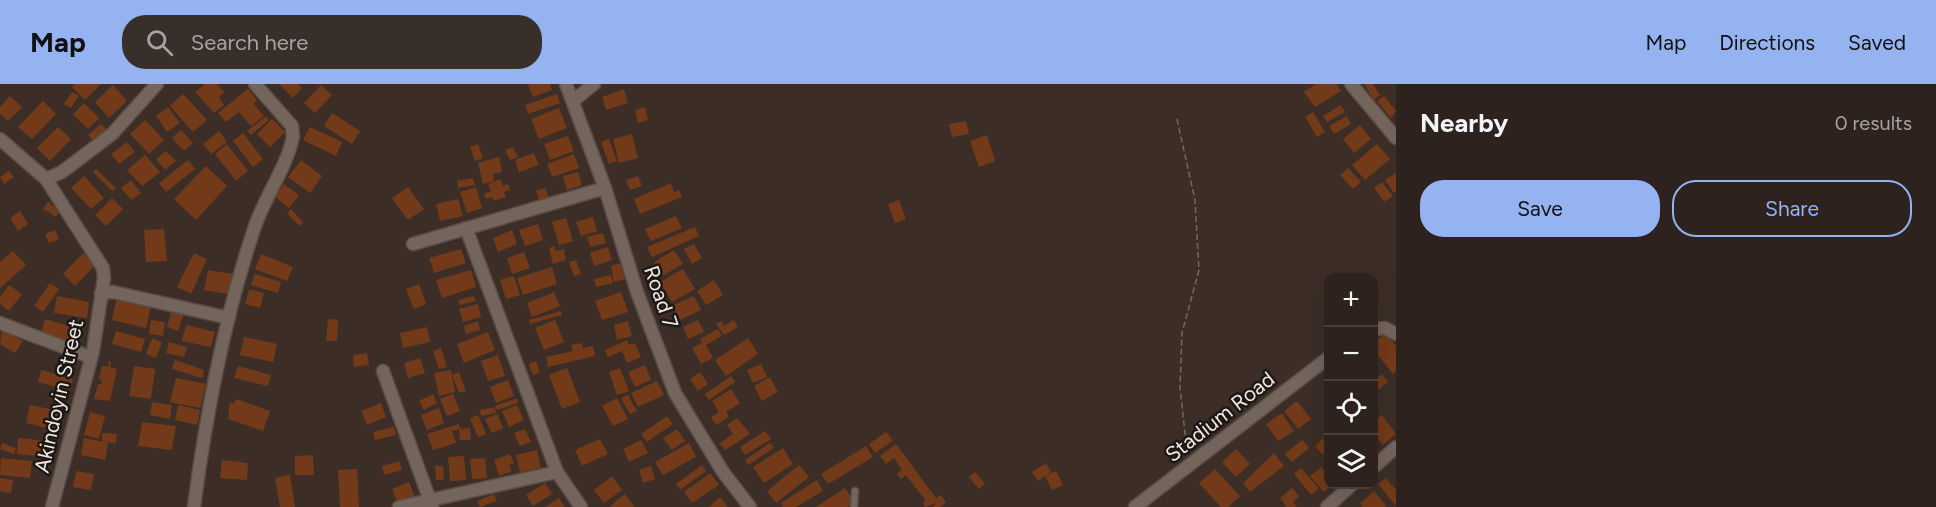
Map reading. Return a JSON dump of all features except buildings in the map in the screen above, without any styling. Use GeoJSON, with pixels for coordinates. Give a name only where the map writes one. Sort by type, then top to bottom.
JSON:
{"type":"FeatureCollection","features":[{"type":"Feature","properties":{"kind":"street"},"geometry":{"type":"LineString","coordinates":[[194,507],[201,449],[229,318],[254,228],[293,137],[292,126],[255,84]]}},
{"type":"Feature","properties":{"kind":"street","name":"Road 7"},"geometry":{"type":"LineString","coordinates":[[566,84],[605,188],[637,292],[675,393],[723,472],[750,507]]}},
{"type":"Feature","properties":{"kind":"street"},"geometry":{"type":"LineString","coordinates":[[573,101],[594,84]]}},
{"type":"Feature","properties":{"kind":"street"},"geometry":{"type":"LineString","coordinates":[[1351,84],[1396,138]]}},
{"type":"Feature","properties":{"kind":"street"},"geometry":{"type":"LineString","coordinates":[[46,179],[63,172],[112,134],[150,86]]}},
{"type":"Feature","properties":{"kind":"street","name":"Akindoyin Street"},"geometry":{"type":"LineString","coordinates":[[0,139],[46,179],[99,259],[104,278],[90,357],[52,507]]}},
{"type":"Feature","properties":{"kind":"street"},"geometry":{"type":"LineString","coordinates":[[413,244],[605,188]]}},
{"type":"Feature","properties":{"kind":"street"},"geometry":{"type":"LineString","coordinates":[[466,228],[557,472],[582,507]]}},
{"type":"Feature","properties":{"kind":"street"},"geometry":{"type":"LineString","coordinates":[[101,293],[113,292],[229,318]]}},
{"type":"Feature","properties":{"kind":"street"},"geometry":{"type":"LineString","coordinates":[[0,323],[90,357]]}},
{"type":"Feature","properties":{"kind":"street"},"geometry":{"type":"LineString","coordinates":[[1378,329],[1385,328],[1396,334]]}},
{"type":"Feature","properties":{"kind":"street","name":"Stadium Road"},"geometry":{"type":"LineString","coordinates":[[1135,507],[1189,468],[1324,362]]}},
{"type":"Feature","properties":{"kind":"street"},"geometry":{"type":"LineString","coordinates":[[383,371],[431,504]]}},
{"type":"Feature","properties":{"kind":"street"},"geometry":{"type":"LineString","coordinates":[[1378,463],[1396,447]]}},
{"type":"Feature","properties":{"kind":"street"},"geometry":{"type":"LineString","coordinates":[[399,507],[431,504],[557,472]]}},
{"type":"Feature","properties":{"kind":"street"},"geometry":{"type":"LineString","coordinates":[[1327,507],[1347,489]]}},
{"type":"Feature","properties":{"kind":"lane"},"geometry":{"type":"LineString","coordinates":[[854,507],[855,491]]}},
{"type":"Feature","properties":{"kind":"path"},"geometry":{"type":"LineString","coordinates":[[1177,119],[1195,201],[1199,270],[1182,333],[1180,387],[1189,468]]}}]}
